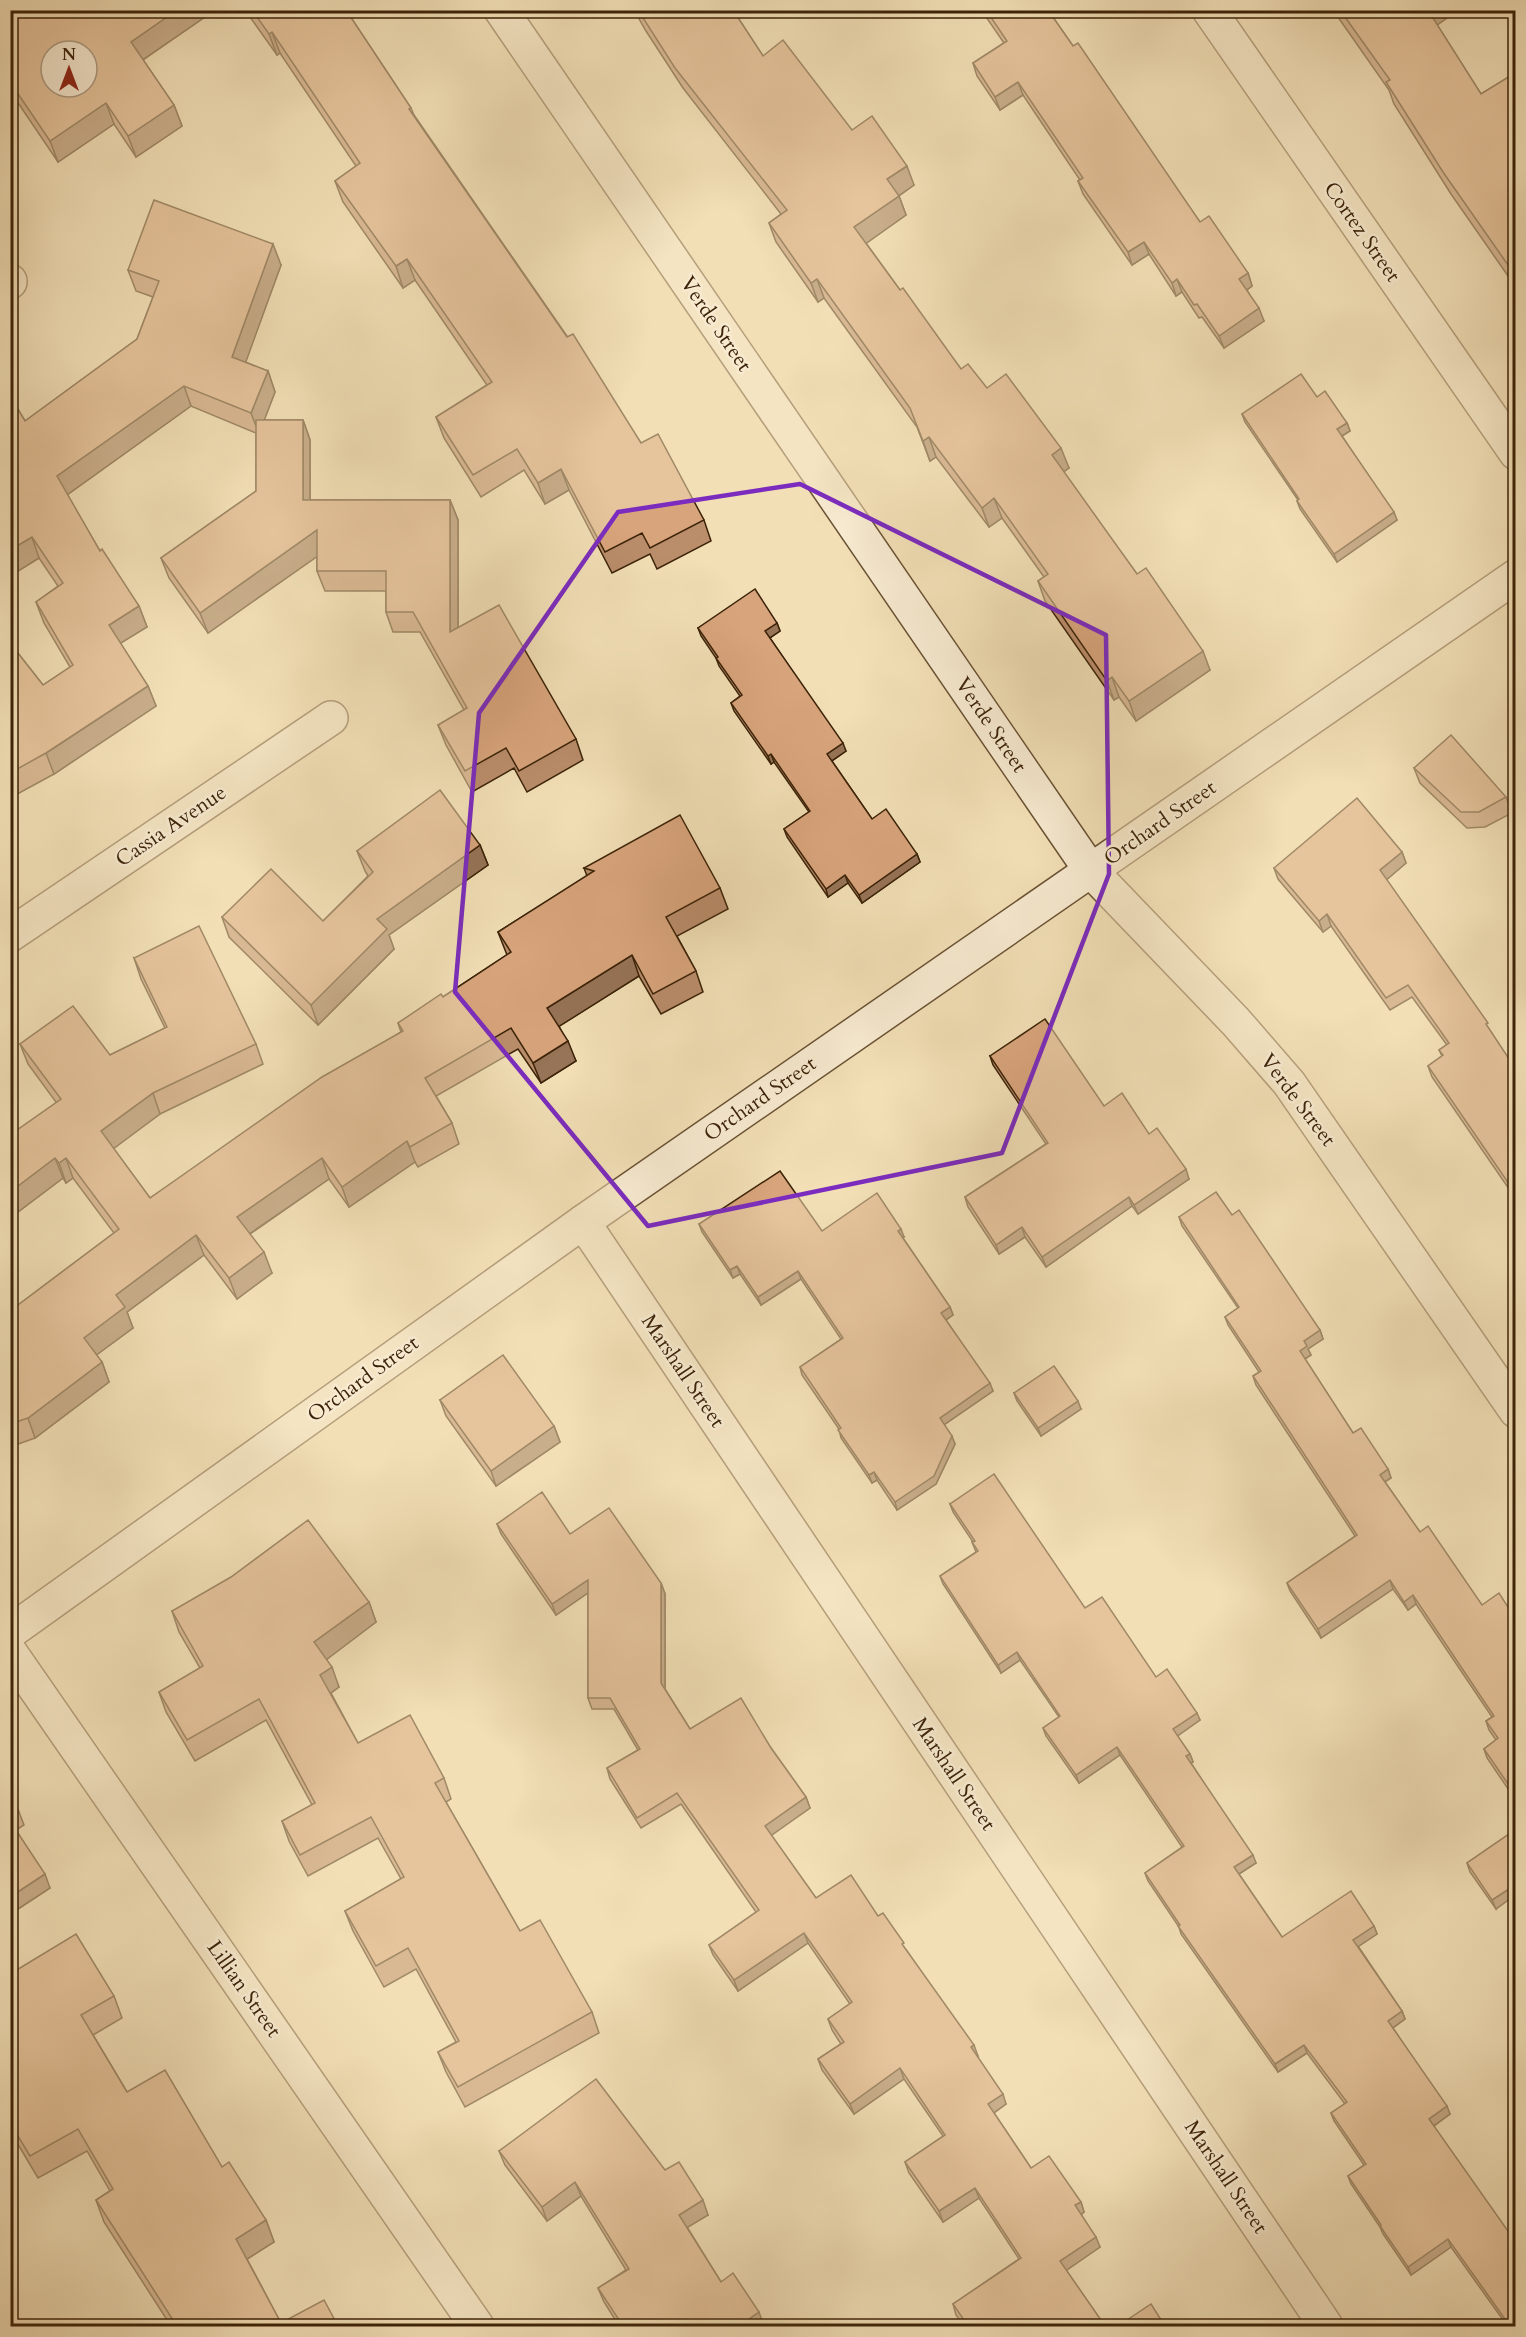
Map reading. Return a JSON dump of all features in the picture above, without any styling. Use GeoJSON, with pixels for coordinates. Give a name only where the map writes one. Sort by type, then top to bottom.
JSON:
{"type":"FeatureCollection","features":[{"type":"Feature","properties":{"kind":"street","name":"Verde Street"},"geometry":{"type":"LineString","coordinates":[[501,10],[1091,871],[1236,1022],[1289,1083],[1515,1411]]}},
{"type":"Feature","properties":{"kind":"street","name":"Cortez Street"},"geometry":{"type":"LineString","coordinates":[[1209,10],[1515,453]]}},
{"type":"Feature","properties":{"kind":"street","name":"Orchard Street"},"geometry":{"type":"LineString","coordinates":[[10,1632],[583,1222],[1515,576]]}},
{"type":"Feature","properties":{"kind":"street","name":"Cassia Avenue"},"geometry":{"type":"LineString","coordinates":[[10,935],[331,718]]}},
{"type":"Feature","properties":{"kind":"street","name":"Marshall Street"},"geometry":{"type":"LineString","coordinates":[[583,1222],[1326,2326]]}},
{"type":"Feature","properties":{"kind":"street","name":"Lillian Street"},"geometry":{"type":"LineString","coordinates":[[10,1652],[477,2326]]}},
{"type":"Feature","properties":{"kind":"highlighted area"},"geometry":{"type":"Polygon","coordinates":[[[800,484],[1106,635],[1109,874],[1002,1153],[648,1226],[455,992],[479,713],[618,512],[800,484]]]}},
{"type":"Feature","properties":{"kind":"building"},"geometry":{"type":"Polygon","coordinates":[[[10,10],[177,10],[131,42],[174,105],[128,136],[106,103],[50,141],[10,82],[10,10]]]}},
{"type":"Feature","properties":{"kind":"building"},"geometry":{"type":"Polygon","coordinates":[[[252,10],[346,10],[411,108],[409,109],[567,337],[573,334],[641,443],[658,434],[704,520],[650,548],[642,533],[605,552],[561,469],[538,483],[517,449],[473,475],[436,417],[492,382],[407,259],[396,266],[335,181],[360,163],[272,32],[269,34],[252,10]]]}},
{"type":"Feature","properties":{"kind":"building"},"geometry":{"type":"Polygon","coordinates":[[[638,10],[733,10],[763,56],[783,40],[852,130],[872,116],[907,166],[887,179],[899,196],[854,227],[900,290],[903,288],[961,369],[968,364],[987,388],[1006,374],[1061,448],[1052,455],[1137,574],[1146,568],[1203,651],[1129,701],[1112,677],[1107,681],[1038,581],[1048,574],[994,498],[982,508],[929,437],[923,441],[910,408],[817,279],[811,283],[769,223],[787,210],[675,68],[638,10]]]}},
{"type":"Feature","properties":{"kind":"building"},"geometry":{"type":"Polygon","coordinates":[[[986,10],[1048,10],[1073,46],[1078,43],[1200,222],[1209,216],[1248,273],[1239,279],[1259,308],[1219,336],[1177,279],[1172,283],[1144,242],[1128,252],[1078,181],[1083,178],[1018,82],[995,97],[973,63],[1007,41],[986,10]]]}},
{"type":"Feature","properties":{"kind":"building"},"geometry":{"type":"Polygon","coordinates":[[[1340,10],[1428,10],[1481,94],[1515,73],[1515,275],[1443,172],[1386,82],[1390,80],[1340,10]]]}},
{"type":"Feature","properties":{"kind":"building"},"geometry":{"type":"Polygon","coordinates":[[[154,200],[273,244],[232,357],[268,371],[251,413],[184,386],[57,476],[100,551],[102,549],[139,606],[109,625],[148,686],[46,753],[10,773],[10,643],[43,685],[73,665],[36,602],[63,583],[32,537],[10,550],[10,396],[25,421],[137,339],[159,281],[128,270],[154,200]]]}},
{"type":"Feature","properties":{"kind":"building"},"geometry":{"type":"Polygon","coordinates":[[[1301,374],[1317,397],[1325,391],[1347,423],[1337,429],[1394,512],[1334,554],[1297,501],[1299,499],[1242,414],[1301,374]]]}},
{"type":"Feature","properties":{"kind":"building"},"geometry":{"type":"Polygon","coordinates":[[[256,420],[303,420],[303,500],[450,500],[450,632],[499,605],[576,739],[519,771],[506,748],[465,771],[438,725],[467,708],[413,612],[386,612],[386,571],[317,571],[317,530],[200,613],[161,558],[256,491],[256,420]]]}},
{"type":"Feature","properties":{"kind":"building"},"geometry":{"type":"Polygon","coordinates":[[[755,589],[777,623],[765,631],[843,743],[827,754],[872,819],[886,809],[917,854],[859,895],[845,875],[826,889],[784,829],[810,811],[771,754],[768,756],[731,703],[742,695],[698,628],[755,589]]]}},
{"type":"Feature","properties":{"kind":"building"},"geometry":{"type":"Polygon","coordinates":[[[1451,735],[1506,797],[1479,812],[1461,812],[1414,768],[1451,735]]]}},
{"type":"Feature","properties":{"kind":"building"},"geometry":{"type":"Polygon","coordinates":[[[440,790],[480,845],[377,919],[387,929],[311,1005],[222,917],[271,869],[323,921],[373,872],[357,851],[440,790]]]}},
{"type":"Feature","properties":{"kind":"building"},"geometry":{"type":"Polygon","coordinates":[[[1357,798],[1402,852],[1380,870],[1488,1023],[1486,1024],[1515,1068],[1515,1175],[1507,1181],[1428,1066],[1443,1055],[1439,1050],[1449,1043],[1408,985],[1386,998],[1327,914],[1319,921],[1274,868],[1357,798]]]}},
{"type":"Feature","properties":{"kind":"building"},"geometry":{"type":"Polygon","coordinates":[[[680,815],[720,888],[666,917],[696,971],[653,994],[632,955],[547,1008],[568,1041],[533,1063],[511,1028],[425,1078],[452,1123],[410,1147],[407,1141],[342,1187],[322,1158],[237,1217],[264,1252],[229,1278],[196,1235],[116,1295],[125,1307],[84,1338],[102,1362],[28,1418],[10,1424],[10,1311],[119,1229],[66,1158],[59,1163],[55,1158],[10,1192],[10,1135],[61,1099],[20,1044],[73,1006],[110,1055],[167,1027],[134,958],[199,926],[256,1044],[153,1093],[101,1131],[150,1198],[322,1077],[403,1031],[398,1023],[441,994],[443,997],[511,952],[498,932],[594,871],[584,868],[680,815]]]}},
{"type":"Feature","properties":{"kind":"building"},"geometry":{"type":"Polygon","coordinates":[[[1045,1019],[1104,1106],[1122,1093],[1149,1134],[1157,1128],[1186,1169],[1134,1205],[1129,1197],[1042,1257],[1022,1227],[996,1245],[965,1197],[1048,1143],[990,1056],[1045,1019]]]}},
{"type":"Feature","properties":{"kind":"building"},"geometry":{"type":"Polygon","coordinates":[[[780,1171],[822,1231],[877,1193],[901,1229],[898,1231],[950,1307],[941,1313],[990,1383],[940,1418],[952,1436],[934,1476],[895,1502],[874,1472],[869,1475],[838,1430],[841,1428],[800,1367],[843,1338],[798,1271],[758,1297],[737,1266],[730,1270],[699,1224],[780,1171]]]}},
{"type":"Feature","properties":{"kind":"building"},"geometry":{"type":"Polygon","coordinates":[[[1216,1192],[1232,1215],[1239,1210],[1320,1330],[1304,1341],[1307,1346],[1300,1351],[1353,1433],[1361,1428],[1388,1469],[1380,1475],[1420,1532],[1428,1526],[1482,1605],[1499,1593],[1515,1618],[1515,1670],[1513,1671],[1515,1674],[1515,1794],[1484,1749],[1498,1738],[1486,1721],[1494,1716],[1413,1595],[1404,1602],[1390,1580],[1318,1629],[1287,1583],[1357,1535],[1253,1376],[1261,1371],[1225,1317],[1239,1307],[1179,1217],[1216,1192]]]}},
{"type":"Feature","properties":{"kind":"building"},"geometry":{"type":"Polygon","coordinates":[[[503,1355],[554,1426],[491,1471],[440,1400],[503,1355]]]}},
{"type":"Feature","properties":{"kind":"building"},"geometry":{"type":"Polygon","coordinates":[[[1054,1366],[1078,1401],[1038,1428],[1014,1393],[1054,1366]]]}},
{"type":"Feature","properties":{"kind":"building"},"geometry":{"type":"Polygon","coordinates":[[[994,1474],[1085,1608],[1102,1597],[1156,1677],[1167,1669],[1197,1713],[1173,1729],[1190,1754],[1186,1756],[1253,1855],[1234,1867],[1282,1937],[1351,1891],[1374,1926],[1353,1940],[1402,2011],[1388,2021],[1447,2106],[1429,2119],[1515,2241],[1515,2326],[1493,2326],[1505,2319],[1448,2239],[1408,2267],[1348,2176],[1366,2164],[1331,2113],[1347,2102],[1304,2045],[1275,2064],[1178,1926],[1180,1925],[1145,1873],[1184,1846],[1117,1747],[1076,1775],[1043,1728],[1060,1716],[1017,1652],[998,1665],[940,1576],[978,1551],[972,1542],[975,1541],[950,1504],[994,1474]]]}},
{"type":"Feature","properties":{"kind":"building"},"geometry":{"type":"Polygon","coordinates":[[[542,1492],[570,1534],[609,1508],[661,1583],[661,1683],[690,1729],[741,1698],[771,1748],[806,1797],[765,1826],[816,1898],[851,1875],[878,1916],[883,1913],[904,1943],[902,1944],[974,2045],[971,2047],[1003,2094],[988,2104],[1031,2168],[1049,2156],[1081,2202],[1075,2205],[1096,2237],[1060,2261],[1105,2326],[968,2326],[953,2304],[1021,2258],[975,2188],[939,2211],[905,2162],[945,2135],[900,2068],[850,2104],[818,2059],[844,2042],[828,2019],[852,2002],[804,1933],[734,1980],[709,1945],[759,1910],[677,1793],[637,1818],[607,1768],[640,1749],[610,1698],[588,1698],[588,1580],[552,1604],[497,1524],[542,1492]]]}},
{"type":"Feature","properties":{"kind":"building"},"geometry":{"type":"Polygon","coordinates":[[[308,1520],[369,1602],[314,1642],[332,1667],[320,1675],[358,1743],[410,1715],[444,1778],[435,1783],[520,1931],[540,1920],[592,2012],[458,2087],[438,2052],[459,2041],[408,1948],[376,1966],[345,1911],[404,1877],[371,1817],[300,1855],[282,1821],[315,1803],[259,1699],[187,1740],[159,1692],[203,1666],[172,1611],[231,1577],[308,1520]]]}},
{"type":"Feature","properties":{"kind":"building"},"geometry":{"type":"Polygon","coordinates":[[[10,1795],[19,1812],[10,1816],[10,1795]]]}},
{"type":"Feature","properties":{"kind":"building"},"geometry":{"type":"Polygon","coordinates":[[[10,1821],[45,1874],[10,1897],[10,1821]]]}},
{"type":"Feature","properties":{"kind":"building"},"geometry":{"type":"Polygon","coordinates":[[[1515,1830],[1515,1885],[1492,1900],[1467,1863],[1515,1830]]]}},
{"type":"Feature","properties":{"kind":"building"},"geometry":{"type":"Polygon","coordinates":[[[76,1934],[114,1996],[81,2015],[127,2092],[165,2070],[222,2167],[229,2162],[266,2220],[236,2239],[281,2323],[324,2300],[338,2326],[163,2326],[173,2320],[96,2200],[113,2189],[78,2129],[30,2156],[10,2123],[10,1974],[76,1934]]]}},
{"type":"Feature","properties":{"kind":"building"},"geometry":{"type":"Polygon","coordinates":[[[596,2079],[665,2170],[679,2162],[703,2200],[679,2215],[721,2282],[733,2273],[759,2312],[746,2321],[750,2326],[623,2326],[598,2288],[629,2269],[575,2182],[542,2207],[499,2151],[596,2079]]]}},
{"type":"Feature","properties":{"kind":"building"},"geometry":{"type":"Polygon","coordinates":[[[1151,2304],[1165,2326],[1118,2326],[1151,2304]]]}}]}
